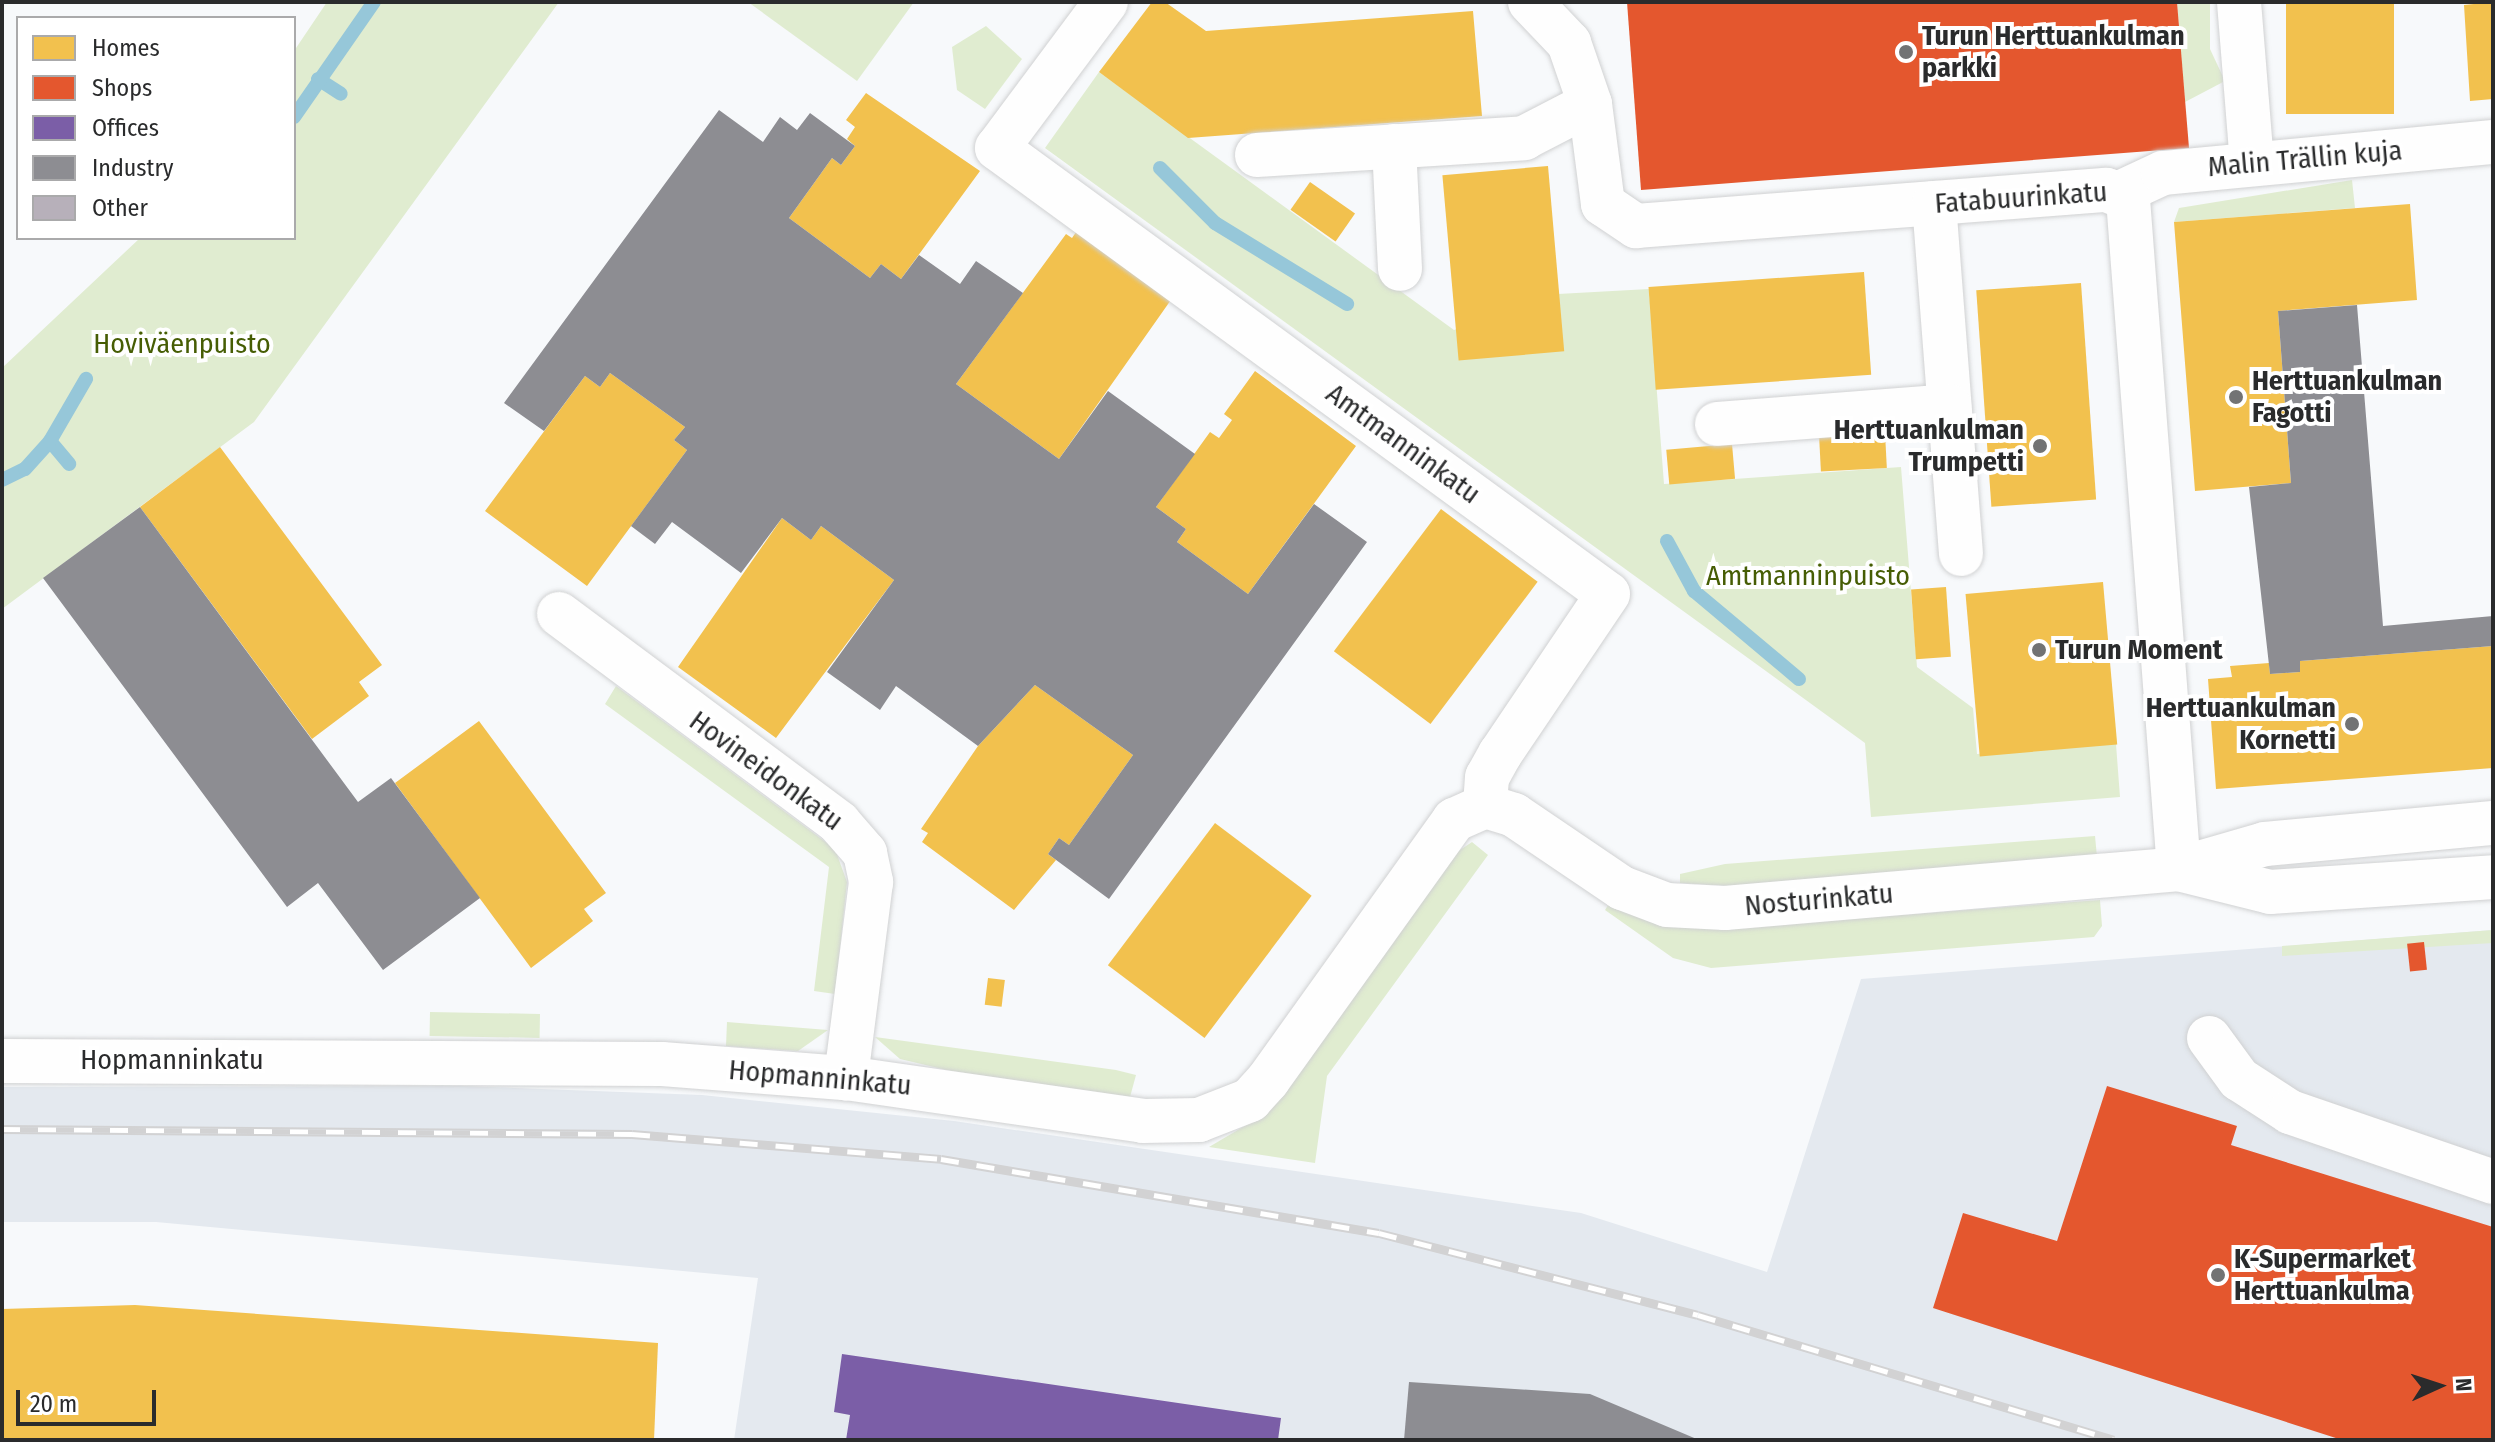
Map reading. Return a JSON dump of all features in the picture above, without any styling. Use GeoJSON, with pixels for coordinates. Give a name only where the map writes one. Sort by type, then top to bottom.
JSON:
{"type":"FeatureCollection","features":[{"type":"Feature","properties":{"kind":"street","name":"Amtmanninkatu"},"geometry":{"type":"LineString","coordinates":[[1106,2],[997,148],[1608,594],[1500,754],[1487,777],[1485,806]]}},
{"type":"Feature","properties":{"kind":"street","name":"Fatabuurinkatu"},"geometry":{"type":"LineString","coordinates":[[1530,2],[1569,43],[1590,104],[1603,204],[1636,226],[2122,192],[2136,253],[2179,869]]}},
{"type":"Feature","properties":{"kind":"street"},"geometry":{"type":"LineString","coordinates":[[2239,2],[2252,162]]}},
{"type":"Feature","properties":{"kind":"street"},"geometry":{"type":"LineString","coordinates":[[1257,155],[1524,138],[1590,104]]}},
{"type":"Feature","properties":{"kind":"street","name":"Malin Trällin kuja"},"geometry":{"type":"LineString","coordinates":[[2122,192],[2149,176],[2252,162],[2493,142]]}},
{"type":"Feature","properties":{"kind":"street"},"geometry":{"type":"LineString","coordinates":[[1394,146],[1400,269]]}},
{"type":"Feature","properties":{"kind":"street"},"geometry":{"type":"LineString","coordinates":[[1934,203],[1961,554]]}},
{"type":"Feature","properties":{"kind":"street"},"geometry":{"type":"LineString","coordinates":[[1717,424],[1949,406]]}},
{"type":"Feature","properties":{"kind":"street","name":"Hovineidonkatu"},"geometry":{"type":"LineString","coordinates":[[559,614],[839,823],[865,853],[871,882],[846,1078]]}},
{"type":"Feature","properties":{"kind":"street","name":"Nosturinkatu"},"geometry":{"type":"LineString","coordinates":[[1485,806],[1514,815],[1622,888],[1667,905],[1725,908],[2179,869],[2265,844],[2493,823]]}},
{"type":"Feature","properties":{"kind":"street","name":"Hopmanninkatu"},"geometry":{"type":"LineString","coordinates":[[2,1061],[524,1059],[846,1078],[1171,1123],[1227,1111],[1268,1080],[1454,820],[1485,806]]}},
{"type":"Feature","properties":{"kind":"street","name":"Nosturinkatu"},"geometry":{"type":"LineString","coordinates":[[2179,869],[2270,892],[2493,877]]}},
{"type":"Feature","properties":{"kind":"street"},"geometry":{"type":"LineString","coordinates":[[2209,1038],[2239,1079],[2290,1112],[2493,1182]]}},
{"type":"Feature","properties":{"kind":"shaded area"},"geometry":{"type":"Polygon","coordinates":[[[2493,930],[2493,1440],[734,1440],[758,1278],[156,1222],[2,1222],[2,1087],[461,1086],[702,1095],[954,1121],[1581,1213],[1767,1272],[1861,979],[2493,930]]]}},
{"type":"Feature","properties":{"kind":"green space","name":"Hoviväenpuisto"},"geometry":{"type":"Polygon","coordinates":[[[327,2],[559,2],[254,422],[2,609],[2,368],[138,240],[296,240],[296,48],[327,2]]]}},
{"type":"Feature","properties":{"kind":"green space"},"geometry":{"type":"Polygon","coordinates":[[[748,2],[914,2],[857,81],[748,2]]]}},
{"type":"Feature","properties":{"kind":"green space"},"geometry":{"type":"Polygon","coordinates":[[[2177,2],[2210,2],[2210,49],[2225,81],[2185,102],[2177,2]]]}},
{"type":"Feature","properties":{"kind":"green space"},"geometry":{"type":"Polygon","coordinates":[[[986,26],[1022,59],[985,109],[957,90],[952,47],[986,26]]]}},
{"type":"Feature","properties":{"kind":"green space","name":"Amtmanninpuisto"},"geometry":{"type":"Polygon","coordinates":[[[1099,72],[1454,330],[1558,294],[1649,289],[1664,484],[1901,467],[1917,667],[1973,708],[1977,754],[2116,744],[2120,797],[1871,817],[1865,743],[1045,148],[1099,72]]]}},
{"type":"Feature","properties":{"kind":"green space"},"geometry":{"type":"Polygon","coordinates":[[[2352,180],[2355,208],[2174,222],[2179,208],[2352,180]]]}},
{"type":"Feature","properties":{"kind":"green space"},"geometry":{"type":"Polygon","coordinates":[[[616,686],[835,849],[847,882],[835,994],[814,991],[829,867],[605,704],[616,686]]]}},
{"type":"Feature","properties":{"kind":"green space"},"geometry":{"type":"Polygon","coordinates":[[[2095,836],[2097,857],[1727,886],[1680,883],[1680,874],[1725,864],[2095,836]]]}},
{"type":"Feature","properties":{"kind":"green space"},"geometry":{"type":"Polygon","coordinates":[[[1472,842],[1488,855],[1327,1076],[1315,1163],[1209,1147],[1253,1121],[1454,854],[1472,842]]]}},
{"type":"Feature","properties":{"kind":"green space"},"geometry":{"type":"Polygon","coordinates":[[[2100,900],[2102,926],[2094,937],[1711,968],[1673,958],[1605,910],[1610,902],[1678,927],[1713,929],[2100,900]]]}},
{"type":"Feature","properties":{"kind":"green space"},"geometry":{"type":"Polygon","coordinates":[[[2493,930],[2493,943],[2282,956],[2282,946],[2493,930]]]}},
{"type":"Feature","properties":{"kind":"green space"},"geometry":{"type":"Polygon","coordinates":[[[430,1012],[540,1014],[540,1038],[430,1036],[430,1012]]]}},
{"type":"Feature","properties":{"kind":"green space"},"geometry":{"type":"Polygon","coordinates":[[[727,1022],[828,1030],[798,1051],[726,1046],[727,1022]]]}},
{"type":"Feature","properties":{"kind":"green space"},"geometry":{"type":"Polygon","coordinates":[[[875,1037],[1136,1075],[1130,1097],[951,1071],[900,1059],[875,1037]]]}},
{"type":"Feature","properties":{"kind":"building: Homes"},"geometry":{"type":"Polygon","coordinates":[[[1152,2],[1165,2],[1206,31],[1473,11],[1482,116],[1188,138],[1099,72],[1152,2]]]}},
{"type":"Feature","properties":{"kind":"building: Homes"},"geometry":{"type":"Polygon","coordinates":[[[2286,2],[2394,2],[2394,114],[2286,114],[2286,2]]]}},
{"type":"Feature","properties":{"kind":"building: Homes"},"geometry":{"type":"Polygon","coordinates":[[[2493,2],[2493,99],[2470,101],[2464,5],[2493,2]]]}},
{"type":"Feature","properties":{"kind":"building: Homes"},"geometry":{"type":"Polygon","coordinates":[[[866,93],[980,171],[901,279],[881,264],[870,278],[789,218],[832,158],[841,165],[855,146],[847,139],[855,127],[846,120],[866,93]]]}},
{"type":"Feature","properties":{"kind":"building: Homes"},"geometry":{"type":"Polygon","coordinates":[[[1548,166],[1564,351],[1459,361],[1442,175],[1548,166]]]}},
{"type":"Feature","properties":{"kind":"building: Homes"},"geometry":{"type":"Polygon","coordinates":[[[1310,182],[1355,214],[1336,241],[1290,210],[1310,182]]]}},
{"type":"Feature","properties":{"kind":"building: Homes","name":"Herttuankulman Fagotti"},"geometry":{"type":"Polygon","coordinates":[[[2410,204],[2417,300],[2278,311],[2291,483],[2195,491],[2174,222],[2410,204]]]}},
{"type":"Feature","properties":{"kind":"building: Homes"},"geometry":{"type":"Polygon","coordinates":[[[1079,228],[1173,297],[1059,459],[956,384],[1066,234],[1072,238],[1079,228]]]}},
{"type":"Feature","properties":{"kind":"building: Homes"},"geometry":{"type":"Polygon","coordinates":[[[1864,272],[1871,375],[1656,390],[1649,287],[1864,272]]]}},
{"type":"Feature","properties":{"kind":"building: Homes","name":"Herttuankulman Trumpetti"},"geometry":{"type":"Polygon","coordinates":[[[2081,283],[2096,499],[1991,507],[1976,290],[2081,283]]]}},
{"type":"Feature","properties":{"kind":"building: Homes"},"geometry":{"type":"Polygon","coordinates":[[[1255,371],[1356,446],[1248,594],[1177,542],[1186,529],[1156,507],[1210,432],[1219,438],[1232,420],[1224,414],[1255,371]]]}},
{"type":"Feature","properties":{"kind":"building: Homes"},"geometry":{"type":"Polygon","coordinates":[[[610,373],[685,427],[674,440],[687,450],[587,586],[485,511],[585,376],[600,387],[610,373]]]}},
{"type":"Feature","properties":{"kind":"building: Homes"},"geometry":{"type":"Polygon","coordinates":[[[914,404],[970,445],[904,535],[848,495],[914,404]]]}},
{"type":"Feature","properties":{"kind":"building: Homes"},"geometry":{"type":"Polygon","coordinates":[[[1885,433],[1887,468],[1821,471],[1819,436],[1885,433]]]}},
{"type":"Feature","properties":{"kind":"building: Homes"},"geometry":{"type":"Polygon","coordinates":[[[1732,444],[1735,479],[1669,485],[1666,450],[1732,444]]]}},
{"type":"Feature","properties":{"kind":"building: Homes"},"geometry":{"type":"Polygon","coordinates":[[[220,447],[382,665],[359,682],[369,696],[312,739],[140,507],[220,447]]]}},
{"type":"Feature","properties":{"kind":"building: Homes"},"geometry":{"type":"Polygon","coordinates":[[[1441,509],[1538,582],[1431,724],[1334,651],[1441,509]]]}},
{"type":"Feature","properties":{"kind":"building: Homes"},"geometry":{"type":"Polygon","coordinates":[[[782,518],[811,540],[821,526],[894,580],[776,738],[678,667],[782,518]]]}},
{"type":"Feature","properties":{"kind":"building: Homes"},"geometry":{"type":"Polygon","coordinates":[[[1115,547],[1260,652],[1239,681],[1094,576],[1115,547]]]}},
{"type":"Feature","properties":{"kind":"building: Homes","name":"Turun Moment"},"geometry":{"type":"Polygon","coordinates":[[[2103,582],[2117,744],[1980,756],[1966,594],[2103,582]]]}},
{"type":"Feature","properties":{"kind":"building: Homes"},"geometry":{"type":"Polygon","coordinates":[[[1946,587],[1951,657],[1916,659],[1911,589],[1946,587]]]}},
{"type":"Feature","properties":{"kind":"building: Homes"},"geometry":{"type":"Polygon","coordinates":[[[1067,612],[1213,718],[1191,747],[1046,641],[1067,612]]]}},
{"type":"Feature","properties":{"kind":"building: Homes","name":"Herttuankulman Kornetti"},"geometry":{"type":"Polygon","coordinates":[[[2493,646],[2493,768],[2216,789],[2208,679],[2232,677],[2230,666],[2269,663],[2270,674],[2300,672],[2300,661],[2493,646]]]}},
{"type":"Feature","properties":{"kind":"building: Homes"},"geometry":{"type":"Polygon","coordinates":[[[1035,685],[1133,755],[1069,845],[1059,838],[1048,854],[1056,860],[1014,910],[922,842],[928,833],[921,829],[978,746],[1035,685]]]}},
{"type":"Feature","properties":{"kind":"building: Homes"},"geometry":{"type":"Polygon","coordinates":[[[479,721],[606,893],[584,909],[593,921],[531,968],[395,783],[479,721]]]}},
{"type":"Feature","properties":{"kind":"building: Homes"},"geometry":{"type":"Polygon","coordinates":[[[1215,823],[1312,896],[1205,1038],[1108,965],[1215,823]]]}},
{"type":"Feature","properties":{"kind":"building: Homes"},"geometry":{"type":"Polygon","coordinates":[[[988,978],[1005,980],[1002,1007],[985,1005],[988,978]]]}},
{"type":"Feature","properties":{"kind":"building: Homes"},"geometry":{"type":"Polygon","coordinates":[[[135,1305],[658,1343],[654,1440],[2,1440],[2,1309],[135,1305]]]}},
{"type":"Feature","properties":{"kind":"building: Shops","name":"Turun Herttuankulman parkki"},"geometry":{"type":"Polygon","coordinates":[[[1627,2],[2177,2],[2189,148],[1641,190],[1627,2]]]}},
{"type":"Feature","properties":{"kind":"building: Shops"},"geometry":{"type":"Polygon","coordinates":[[[2424,942],[2427,970],[2410,972],[2407,944],[2424,942]]]}},
{"type":"Feature","properties":{"kind":"building: Shops","name":"K-Supermarket Herttuankulma"},"geometry":{"type":"Polygon","coordinates":[[[2107,1086],[2237,1126],[2231,1145],[2493,1227],[2493,1440],[2342,1440],[1933,1308],[1963,1213],[2057,1241],[2107,1086]]]}},
{"type":"Feature","properties":{"kind":"building: Offices"},"geometry":{"type":"Polygon","coordinates":[[[842,1354],[1281,1418],[1278,1440],[846,1440],[850,1415],[834,1412],[842,1354]]]}},
{"type":"Feature","properties":{"kind":"building: Industry"},"geometry":{"type":"Polygon","coordinates":[[[719,110],[763,142],[780,117],[797,130],[810,113],[855,146],[841,165],[832,158],[789,218],[870,278],[881,264],[901,279],[919,255],[960,284],[976,261],[1023,293],[956,384],[1059,459],[1108,391],[1195,454],[1156,507],[1186,529],[1177,542],[1248,594],[1314,504],[1367,542],[1109,899],[1048,854],[1059,838],[1069,845],[1133,755],[1035,685],[978,746],[896,686],[880,710],[827,672],[894,580],[821,526],[811,540],[782,518],[741,573],[672,522],[655,544],[631,526],[687,450],[674,440],[685,427],[610,373],[600,387],[585,376],[544,431],[504,403],[719,110]]]}},
{"type":"Feature","properties":{"kind":"building: Industry"},"geometry":{"type":"Polygon","coordinates":[[[2357,305],[2383,626],[2493,616],[2493,646],[2300,661],[2300,672],[2270,674],[2249,487],[2291,483],[2278,311],[2357,305]]]}},
{"type":"Feature","properties":{"kind":"building: Industry"},"geometry":{"type":"Polygon","coordinates":[[[140,507],[358,802],[391,778],[480,898],[383,970],[318,883],[287,907],[43,578],[140,507]]]}},
{"type":"Feature","properties":{"kind":"building: Industry"},"geometry":{"type":"Polygon","coordinates":[[[1409,1382],[1590,1394],[1699,1440],[1404,1440],[1409,1382]]]}},
{"type":"Feature","properties":{"kind":"building: Other"},"geometry":{"type":"Polygon","coordinates":[[[1853,569],[1854,586],[1834,587],[1833,570],[1853,569]]]}},
{"type":"Feature","properties":{"kind":"waterway"},"geometry":{"type":"LineString","coordinates":[[296,114],[374,2]]}},
{"type":"Feature","properties":{"kind":"waterway"},"geometry":{"type":"LineString","coordinates":[[318,79],[341,94]]}},
{"type":"Feature","properties":{"kind":"waterway"},"geometry":{"type":"LineString","coordinates":[[1160,168],[1215,223],[1347,304]]}},
{"type":"Feature","properties":{"kind":"waterway"},"geometry":{"type":"LineString","coordinates":[[2,480],[25,469],[50,441],[86,379]]}},
{"type":"Feature","properties":{"kind":"waterway"},"geometry":{"type":"LineString","coordinates":[[50,441],[69,464]]}},
{"type":"Feature","properties":{"kind":"waterway"},"geometry":{"type":"LineString","coordinates":[[1667,541],[1694,591],[1799,679]]}},
{"type":"Feature","properties":{"kind":"railway"},"geometry":{"type":"LineString","coordinates":[[2,1129],[632,1134],[941,1159],[1379,1233],[1698,1315],[2114,1440]]}},
{"type":"Feature","properties":{"kind":"place","name":"Turun Herttuankulman parkki"},"geometry":{"type":"Point","coordinates":[1906,52]}},
{"type":"Feature","properties":{"kind":"place","name":"Herttuankulman Fagotti"},"geometry":{"type":"Point","coordinates":[2236,397]}},
{"type":"Feature","properties":{"kind":"place","name":"Herttuankulman Trumpetti"},"geometry":{"type":"Point","coordinates":[2040,446]}},
{"type":"Feature","properties":{"kind":"place","name":"Turun Moment"},"geometry":{"type":"Point","coordinates":[2039,650]}},
{"type":"Feature","properties":{"kind":"place","name":"Herttuankulman Kornetti"},"geometry":{"type":"Point","coordinates":[2352,724]}},
{"type":"Feature","properties":{"kind":"place","name":"K-Supermarket Herttuankulma"},"geometry":{"type":"Point","coordinates":[2218,1275]}}]}
